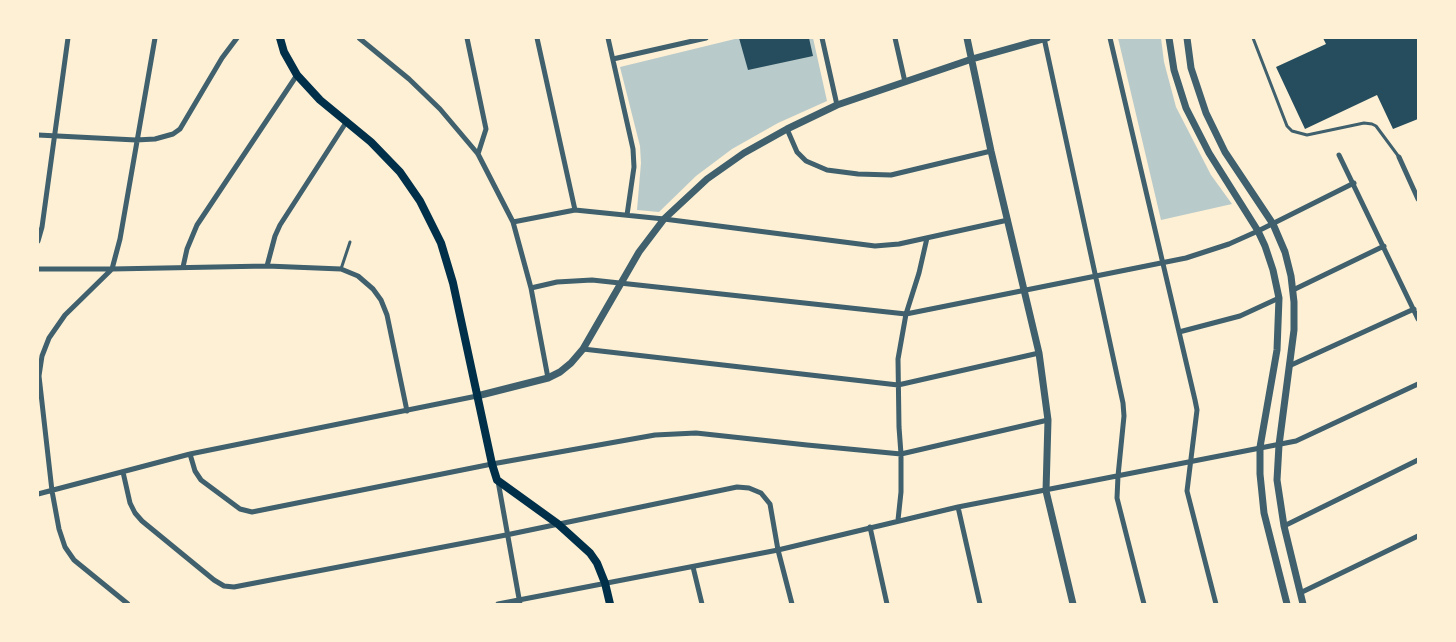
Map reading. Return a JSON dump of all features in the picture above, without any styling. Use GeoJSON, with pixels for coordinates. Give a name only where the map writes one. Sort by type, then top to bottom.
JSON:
{"type":"FeatureCollection","features":[{"type":"Feature","properties":{"kind":"main road"},"geometry":{"type":"LineString","coordinates":[[280,38],[284,52],[296,75],[320,100],[371,142],[400,172],[420,201],[441,243],[461,314],[492,464],[498,480],[558,524],[590,553],[597,563],[605,583],[610,604]]}},
{"type":"Feature","properties":{"kind":"street"},"geometry":{"type":"LineString","coordinates":[[38,241],[42,227],[53,136],[68,38]]}},
{"type":"Feature","properties":{"kind":"street"},"geometry":{"type":"LineString","coordinates":[[128,604],[74,560],[65,547],[59,529],[52,491],[39,376],[42,356],[49,338],[65,315],[112,269],[120,239],[155,38]]}},
{"type":"Feature","properties":{"kind":"street"},"geometry":{"type":"LineString","coordinates":[[38,135],[136,140],[156,139],[173,134],[180,130],[222,58],[237,38]]}},
{"type":"Feature","properties":{"kind":"street"},"geometry":{"type":"LineString","coordinates":[[358,38],[409,79],[434,103],[478,154],[513,222],[531,288],[548,378]]}},
{"type":"Feature","properties":{"kind":"street"},"geometry":{"type":"LineString","coordinates":[[467,38],[486,129],[478,154]]}},
{"type":"Feature","properties":{"kind":"street"},"geometry":{"type":"LineString","coordinates":[[537,38],[575,210]]}},
{"type":"Feature","properties":{"kind":"street"},"geometry":{"type":"LineString","coordinates":[[608,38],[633,149],[634,167],[627,214]]}},
{"type":"Feature","properties":{"kind":"street"},"geometry":{"type":"LineString","coordinates":[[677,38],[678,44]]}},
{"type":"Feature","properties":{"kind":"street"},"geometry":{"type":"LineString","coordinates":[[613,59],[706,38]]}},
{"type":"Feature","properties":{"kind":"street"},"geometry":{"type":"LineString","coordinates":[[822,38],[837,105]]}},
{"type":"Feature","properties":{"kind":"street"},"geometry":{"type":"LineString","coordinates":[[895,38],[905,82]]}},
{"type":"Feature","properties":{"kind":"street"},"geometry":{"type":"LineString","coordinates":[[967,38],[991,151],[1039,353],[1048,420],[1046,491],[1073,604]]}},
{"type":"Feature","properties":{"kind":"street"},"geometry":{"type":"LineString","coordinates":[[38,494],[190,454],[477,396],[548,378],[571,364],[584,349],[639,252],[664,218],[707,179],[744,153],[787,129],[837,105],[972,59],[1045,38],[1124,416],[1117,498],[1144,604]]}},
{"type":"Feature","properties":{"kind":"street"},"geometry":{"type":"LineString","coordinates":[[1110,38],[1196,410],[1187,491],[1216,604]]}},
{"type":"Feature","properties":{"kind":"street"},"geometry":{"type":"LineString","coordinates":[[1169,38],[1174,70],[1186,108],[1209,153],[1266,246],[1279,298],[1277,350],[1260,447],[1260,492],[1287,604]]}},
{"type":"Feature","properties":{"kind":"street"},"geometry":{"type":"LineString","coordinates":[[1186,38],[1191,68],[1216,136],[1273,224],[1285,252],[1291,276],[1294,330],[1279,445],[1277,480],[1284,526],[1303,604]]}},
{"type":"Feature","properties":{"kind":"street"},"geometry":{"type":"LineString","coordinates":[[184,267],[187,249],[197,225],[296,75]]}},
{"type":"Feature","properties":{"kind":"street"},"geometry":{"type":"LineString","coordinates":[[267,266],[280,225],[347,122]]}},
{"type":"Feature","properties":{"kind":"street"},"geometry":{"type":"LineString","coordinates":[[787,129],[797,152],[813,166],[858,174],[891,175],[991,151]]}},
{"type":"Feature","properties":{"kind":"street"},"geometry":{"type":"LineString","coordinates":[[1339,155],[1418,319]]}},
{"type":"Feature","properties":{"kind":"street"},"geometry":{"type":"LineString","coordinates":[[1399,156],[1418,199]]}},
{"type":"Feature","properties":{"kind":"street"},"geometry":{"type":"LineString","coordinates":[[531,288],[557,282],[592,280],[906,314],[1186,258],[1258,232],[1354,183]]}},
{"type":"Feature","properties":{"kind":"street"},"geometry":{"type":"LineString","coordinates":[[513,222],[575,210],[664,218],[876,246],[899,244],[1008,220]]}},
{"type":"Feature","properties":{"kind":"street"},"geometry":{"type":"LineString","coordinates":[[898,520],[901,492],[901,454],[898,359],[906,314],[919,273],[927,238]]}},
{"type":"Feature","properties":{"kind":"street"},"geometry":{"type":"LineString","coordinates":[[1293,290],[1384,246]]}},
{"type":"Feature","properties":{"kind":"street"},"geometry":{"type":"LineString","coordinates":[[38,269],[267,266],[341,269],[358,276],[373,289],[381,300],[387,315],[407,410]]}},
{"type":"Feature","properties":{"kind":"street"},"geometry":{"type":"LineString","coordinates":[[1179,332],[1240,316],[1279,298]]}},
{"type":"Feature","properties":{"kind":"street"},"geometry":{"type":"LineString","coordinates":[[1289,366],[1414,309]]}},
{"type":"Feature","properties":{"kind":"street"},"geometry":{"type":"LineString","coordinates":[[584,349],[898,385],[1039,353]]}},
{"type":"Feature","properties":{"kind":"street"},"geometry":{"type":"LineString","coordinates":[[498,604],[519,602],[605,583],[778,550],[958,507],[1296,441],[1418,384]]}},
{"type":"Feature","properties":{"kind":"street"},"geometry":{"type":"LineString","coordinates":[[190,454],[195,471],[201,480],[240,509],[252,512],[492,464],[655,435],[696,433],[901,454],[1048,420]]}},
{"type":"Feature","properties":{"kind":"street"},"geometry":{"type":"LineString","coordinates":[[1284,526],[1418,460]]}},
{"type":"Feature","properties":{"kind":"street"},"geometry":{"type":"LineString","coordinates":[[123,472],[130,503],[142,521],[214,580],[229,587],[506,535],[737,487],[749,488],[761,494],[770,504],[778,550],[792,604]]}},
{"type":"Feature","properties":{"kind":"street"},"geometry":{"type":"LineString","coordinates":[[498,480],[519,602]]}},
{"type":"Feature","properties":{"kind":"street"},"geometry":{"type":"LineString","coordinates":[[958,507],[980,604]]}},
{"type":"Feature","properties":{"kind":"street"},"geometry":{"type":"LineString","coordinates":[[870,527],[887,604]]}},
{"type":"Feature","properties":{"kind":"street"},"geometry":{"type":"LineString","coordinates":[[1300,593],[1418,536]]}},
{"type":"Feature","properties":{"kind":"street"},"geometry":{"type":"LineString","coordinates":[[693,567],[702,604]]}},
{"type":"Feature","properties":{"kind":"lane"},"geometry":{"type":"LineString","coordinates":[[1253,38],[1287,126],[1292,131],[1307,135],[1364,123],[1372,124],[1376,126],[1399,156]]}},
{"type":"Feature","properties":{"kind":"lane"},"geometry":{"type":"LineString","coordinates":[[341,269],[350,242]]}},
{"type":"Feature","properties":{"kind":"shaded area"},"geometry":{"type":"Polygon","coordinates":[[[739,38],[813,38],[827,101],[778,123],[732,149],[696,176],[659,212],[637,210],[641,163],[640,146],[620,67],[739,38]]]}},
{"type":"Feature","properties":{"kind":"shaded area"},"geometry":{"type":"Polygon","coordinates":[[[1118,38],[1161,38],[1164,62],[1176,107],[1211,175],[1232,204],[1161,220],[1118,38]]]}},
{"type":"Feature","properties":{"kind":"building"},"geometry":{"type":"Polygon","coordinates":[[[739,38],[809,38],[813,56],[748,70],[739,38]]]}},
{"type":"Feature","properties":{"kind":"building"},"geometry":{"type":"Polygon","coordinates":[[[1323,38],[1418,38],[1418,119],[1393,129],[1377,95],[1305,129],[1276,67],[1326,44],[1323,38]]]}}]}
